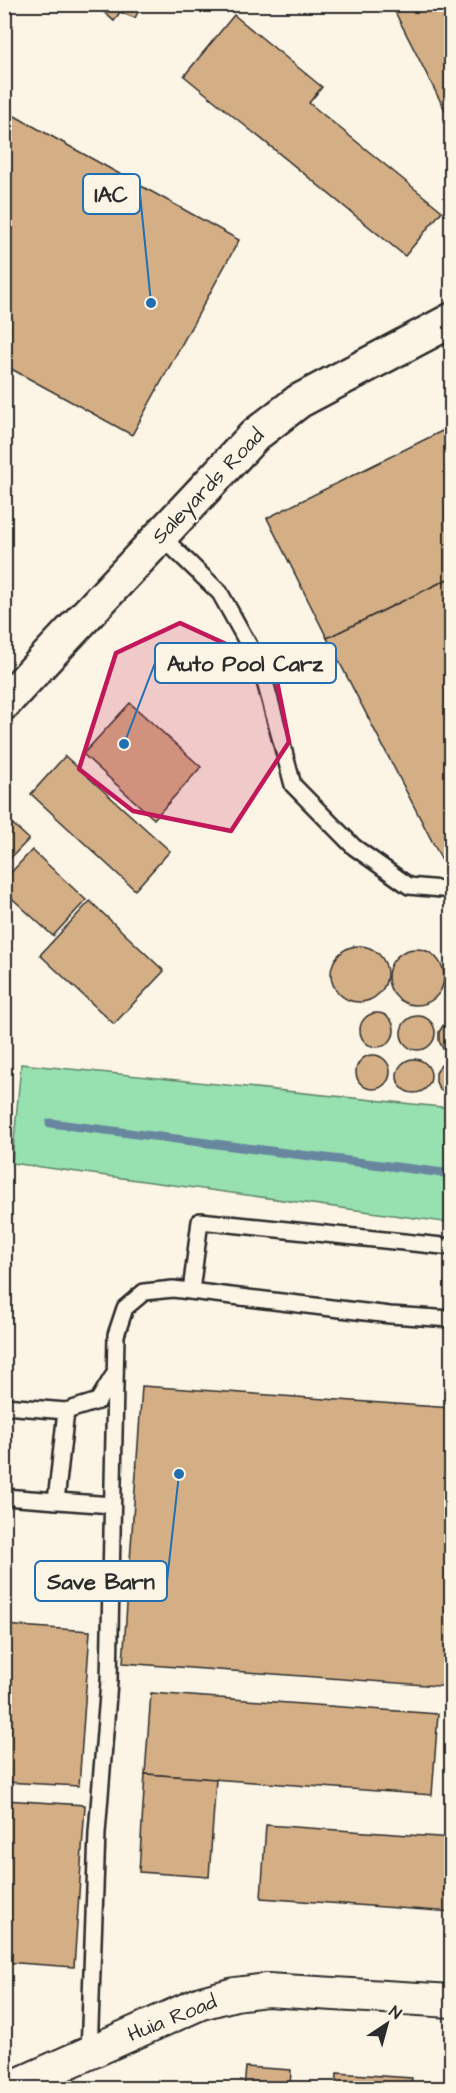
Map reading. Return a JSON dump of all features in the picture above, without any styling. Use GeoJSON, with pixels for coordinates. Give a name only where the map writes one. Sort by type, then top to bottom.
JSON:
{"type":"FeatureCollection","features":[{"type":"Feature","properties":{"kind":"main road","name":"Saleyards Road"},"geometry":{"type":"LineString","coordinates":[[4,704],[255,435],[299,401],[452,321]]}},
{"type":"Feature","properties":{"kind":"street","name":"Huia Road"},"geometry":{"type":"LineString","coordinates":[[10,2088],[201,2003],[235,1994],[267,1990],[452,2001]]}},
{"type":"Feature","properties":{"kind":"lane"},"geometry":{"type":"LineString","coordinates":[[160,535],[220,593],[261,667],[293,785],[354,846],[409,886],[452,890]]}},
{"type":"Feature","properties":{"kind":"lane"},"geometry":{"type":"LineString","coordinates":[[191,1291],[200,1221],[452,1247]]}},
{"type":"Feature","properties":{"kind":"lane"},"geometry":{"type":"LineString","coordinates":[[89,2053],[97,1833],[109,1682],[116,1335],[125,1308],[144,1292],[173,1289],[390,1315],[452,1319]]}},
{"type":"Feature","properties":{"kind":"lane"},"geometry":{"type":"LineString","coordinates":[[4,1406],[66,1411],[98,1401],[115,1372]]}},
{"type":"Feature","properties":{"kind":"lane"},"geometry":{"type":"LineString","coordinates":[[56,1501],[66,1411]]}},
{"type":"Feature","properties":{"kind":"lane"},"geometry":{"type":"LineString","coordinates":[[4,1497],[112,1505]]}},
{"type":"Feature","properties":{"kind":"highlighted area"},"geometry":{"type":"Polygon","coordinates":[[[180,623],[274,666],[289,742],[231,831],[133,811],[79,769],[116,653],[180,623]]]}},
{"type":"Feature","properties":{"kind":"green space"},"geometry":{"type":"Polygon","coordinates":[[[21,1064],[451,1108],[451,1223],[12,1163],[21,1064]]]}},
{"type":"Feature","properties":{"kind":"building"},"geometry":{"type":"Polygon","coordinates":[[[95,4],[142,4],[135,18],[120,12],[114,21],[95,4]]]}},
{"type":"Feature","properties":{"kind":"building"},"geometry":{"type":"Polygon","coordinates":[[[391,4],[452,4],[452,124],[391,4]]]}},
{"type":"Feature","properties":{"kind":"building"},"geometry":{"type":"Polygon","coordinates":[[[234,15],[322,87],[309,103],[442,211],[405,256],[184,76],[234,15]]]}},
{"type":"Feature","properties":{"kind":"building"},"geometry":{"type":"Polygon","coordinates":[[[4,110],[239,240],[132,435],[4,365],[4,110]]]}},
{"type":"Feature","properties":{"kind":"building"},"geometry":{"type":"Polygon","coordinates":[[[452,426],[452,577],[327,638],[267,518],[452,426]]]}},
{"type":"Feature","properties":{"kind":"building"},"geometry":{"type":"Polygon","coordinates":[[[452,577],[452,872],[449,874],[327,638],[452,577]]]}},
{"type":"Feature","properties":{"kind":"building"},"geometry":{"type":"Polygon","coordinates":[[[130,703],[201,767],[154,819],[83,754],[130,703]]]}},
{"type":"Feature","properties":{"kind":"building"},"geometry":{"type":"Polygon","coordinates":[[[65,756],[170,851],[135,890],[31,794],[65,756]]]}},
{"type":"Feature","properties":{"kind":"building"},"geometry":{"type":"Polygon","coordinates":[[[4,817],[29,839],[4,865],[4,817]]]}},
{"type":"Feature","properties":{"kind":"building"},"geometry":{"type":"Polygon","coordinates":[[[32,850],[86,900],[53,936],[4,891],[4,880],[32,850]]]}},
{"type":"Feature","properties":{"kind":"building"},"geometry":{"type":"Polygon","coordinates":[[[90,901],[164,971],[114,1024],[40,955],[90,901]]]}},
{"type":"Feature","properties":{"kind":"building"},"geometry":{"type":"Polygon","coordinates":[[[353,946],[365,946],[375,950],[383,958],[387,974],[383,990],[375,998],[365,1002],[353,1002],[343,998],[335,990],[331,980],[331,968],[335,958],[343,950],[353,946]]]}},
{"type":"Feature","properties":{"kind":"building"},"geometry":{"type":"Polygon","coordinates":[[[410,949],[422,949],[432,953],[440,961],[444,977],[440,993],[432,1001],[422,1005],[410,1005],[400,1001],[392,993],[388,983],[388,971],[392,961],[400,953],[410,949]]]}},
{"type":"Feature","properties":{"kind":"building"},"geometry":{"type":"Polygon","coordinates":[[[452,961],[452,998],[445,985],[446,970],[452,961]]]}},
{"type":"Feature","properties":{"kind":"building"},"geometry":{"type":"Polygon","coordinates":[[[377,1013],[389,1018],[394,1030],[389,1042],[377,1047],[365,1042],[360,1030],[365,1018],[377,1013]]]}},
{"type":"Feature","properties":{"kind":"building"},"geometry":{"type":"Polygon","coordinates":[[[418,1016],[430,1021],[435,1033],[430,1045],[418,1050],[406,1045],[401,1033],[406,1021],[418,1016]]]}},
{"type":"Feature","properties":{"kind":"building"},"geometry":{"type":"Polygon","coordinates":[[[452,1020],[452,1054],[443,1049],[439,1041],[439,1032],[444,1024],[452,1020]]]}},
{"type":"Feature","properties":{"kind":"building"},"geometry":{"type":"Polygon","coordinates":[[[373,1055],[385,1060],[390,1072],[385,1084],[373,1089],[361,1084],[356,1072],[361,1060],[373,1055]]]}},
{"type":"Feature","properties":{"kind":"building"},"geometry":{"type":"Polygon","coordinates":[[[414,1059],[426,1064],[431,1076],[426,1088],[414,1093],[402,1088],[397,1076],[402,1064],[414,1059]]]}},
{"type":"Feature","properties":{"kind":"building"},"geometry":{"type":"Polygon","coordinates":[[[452,1061],[452,1096],[440,1090],[436,1082],[436,1073],[441,1065],[452,1061]]]}},
{"type":"Feature","properties":{"kind":"building"},"geometry":{"type":"Polygon","coordinates":[[[142,1386],[452,1408],[452,1687],[123,1663],[142,1386]]]}},
{"type":"Feature","properties":{"kind":"building"},"geometry":{"type":"Polygon","coordinates":[[[4,1625],[90,1631],[79,1786],[4,1782],[4,1625]]]}},
{"type":"Feature","properties":{"kind":"building"},"geometry":{"type":"Polygon","coordinates":[[[151,1693],[438,1714],[432,1795],[145,1774],[151,1693]]]}},
{"type":"Feature","properties":{"kind":"building"},"geometry":{"type":"Polygon","coordinates":[[[145,1774],[216,1779],[209,1877],[139,1872],[145,1774]]]}},
{"type":"Feature","properties":{"kind":"building"},"geometry":{"type":"Polygon","coordinates":[[[4,1800],[85,1805],[74,1967],[4,1962],[4,1800]]]}},
{"type":"Feature","properties":{"kind":"building"},"geometry":{"type":"Polygon","coordinates":[[[266,1825],[452,1838],[452,1912],[261,1898],[266,1825]]]}},
{"type":"Feature","properties":{"kind":"building"},"geometry":{"type":"Polygon","coordinates":[[[246,2067],[291,2070],[290,2088],[244,2088],[246,2067]]]}},
{"type":"Feature","properties":{"kind":"building"},"geometry":{"type":"Polygon","coordinates":[[[337,2073],[412,2078],[411,2088],[336,2088],[337,2073]]]}},
{"type":"Feature","properties":{"kind":"waterway"},"geometry":{"type":"LineString","coordinates":[[50,1123],[452,1174]]}},
{"type":"Feature","properties":{"kind":"place","name":"IAC"},"geometry":{"type":"Point","coordinates":[151,303]}},
{"type":"Feature","properties":{"kind":"place","name":"Auto Pool Carz"},"geometry":{"type":"Point","coordinates":[124,744]}},
{"type":"Feature","properties":{"kind":"place","name":"Save Barn"},"geometry":{"type":"Point","coordinates":[179,1474]}}]}
